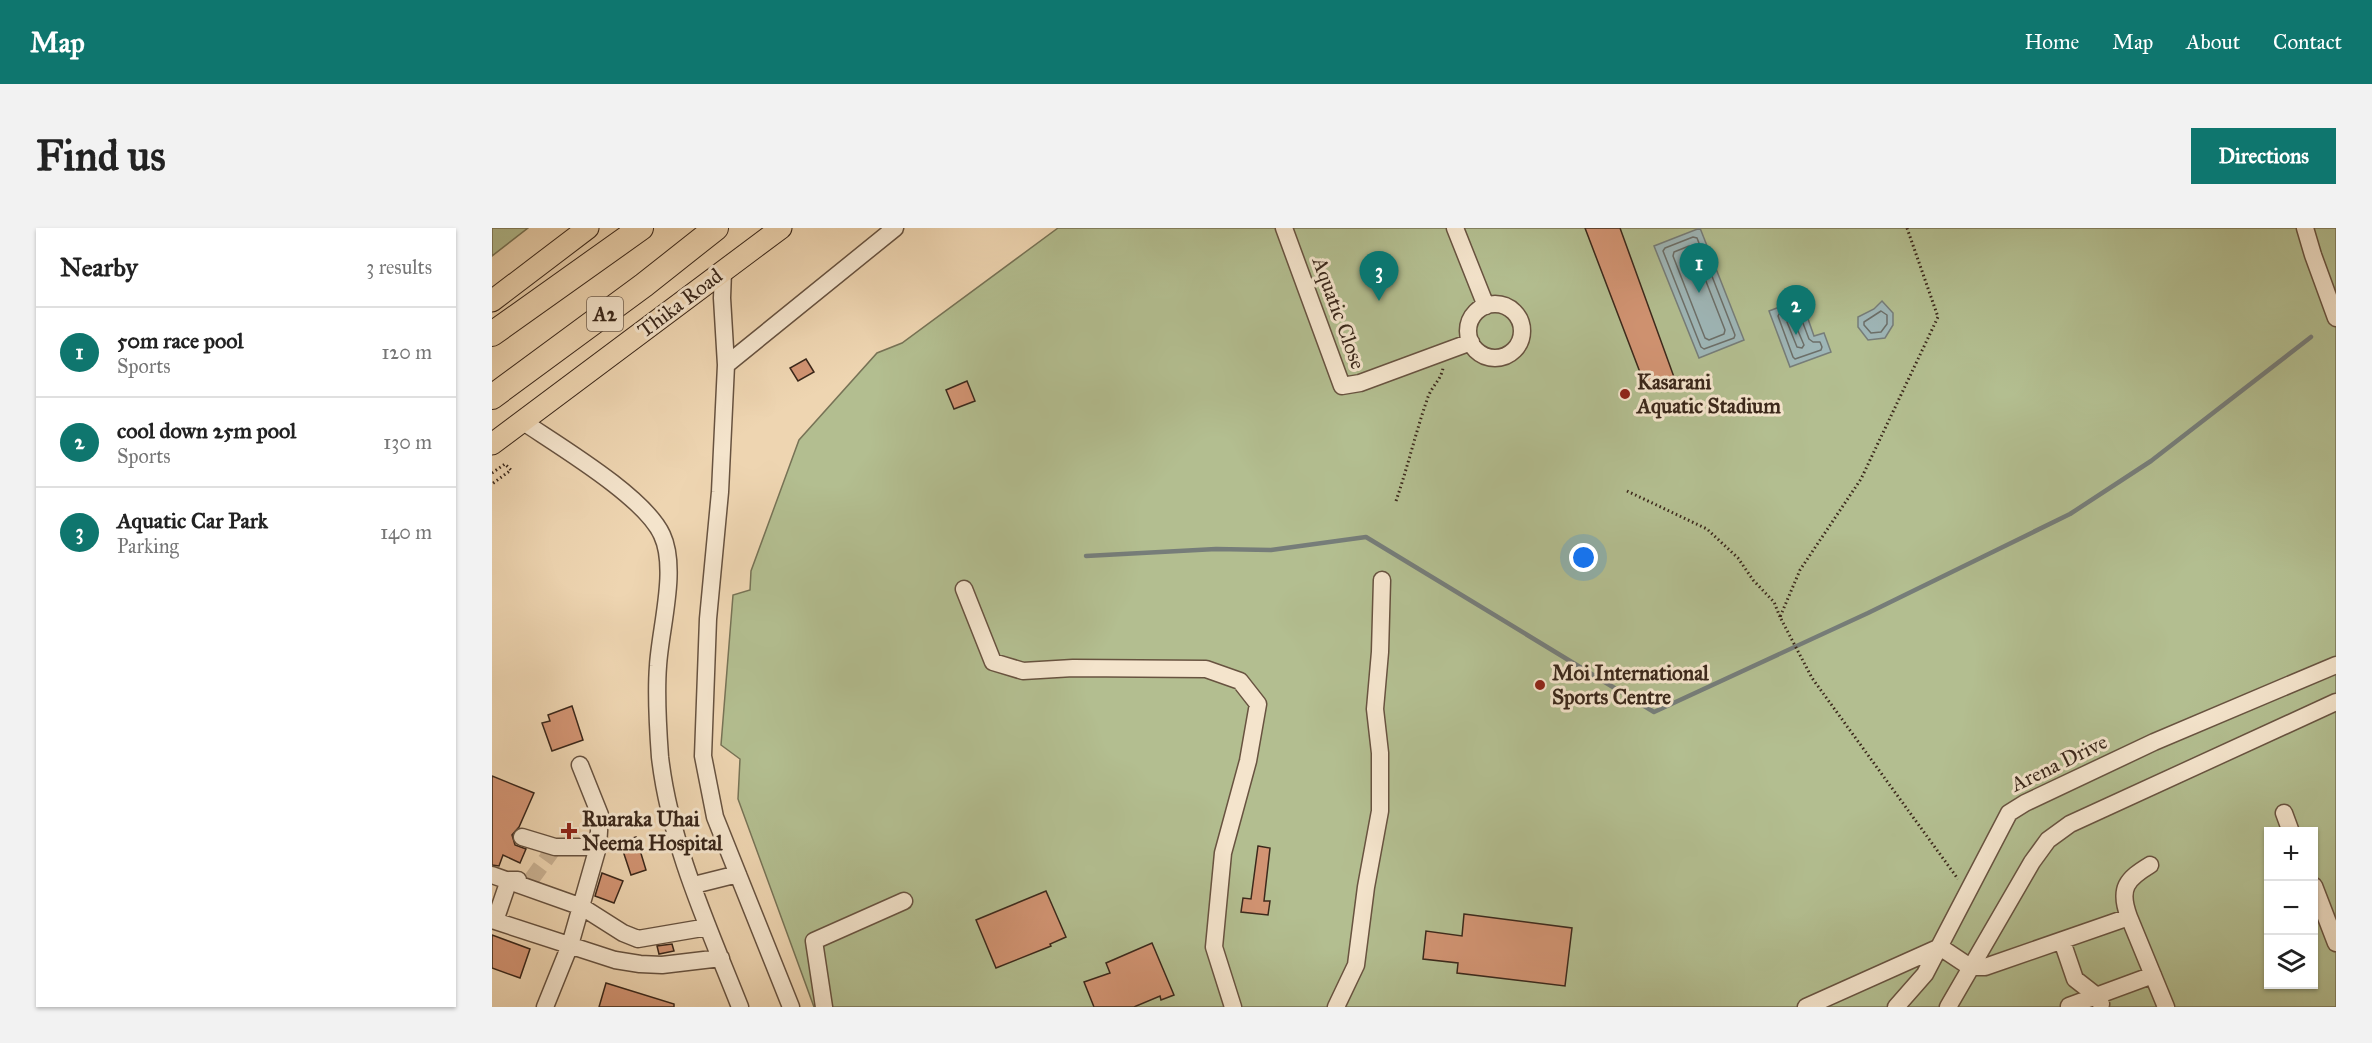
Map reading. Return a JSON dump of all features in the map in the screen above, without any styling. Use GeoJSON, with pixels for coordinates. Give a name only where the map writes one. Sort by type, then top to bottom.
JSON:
{"type":"FeatureCollection","features":[{"type":"Feature","properties":{"kind":"highway","name":"A2"},"geometry":{"type":"LineString","coordinates":[[492,334],[641,228]]}},
{"type":"Feature","properties":{"kind":"highway","name":"Thika Road"},"geometry":{"type":"LineString","coordinates":[[492,398],[644,285],[716,228]]}},
{"type":"Feature","properties":{"kind":"main road"},"geometry":{"type":"LineString","coordinates":[[492,301],[588,228]]}},
{"type":"Feature","properties":{"kind":"main road","name":"Thika Road"},"geometry":{"type":"LineString","coordinates":[[492,444],[781,228]]}},
{"type":"Feature","properties":{"kind":"street"},"geometry":{"type":"LineString","coordinates":[[726,365],[895,228]]}},
{"type":"Feature","properties":{"kind":"street","name":"Aquatic Close"},"geometry":{"type":"LineString","coordinates":[[1284,228],[1342,386],[1360,384],[1471,342]]}},
{"type":"Feature","properties":{"kind":"street"},"geometry":{"type":"LineString","coordinates":[[1455,228],[1486,306]]}},
{"type":"Feature","properties":{"kind":"street"},"geometry":{"type":"LineString","coordinates":[[2305,228],[2336,318]]}},
{"type":"Feature","properties":{"kind":"street"},"geometry":{"type":"LineString","coordinates":[[723,271],[722,298],[726,365],[720,492],[708,619],[703,756],[715,817],[790,1007]]}},
{"type":"Feature","properties":{"kind":"street"},"geometry":{"type":"LineString","coordinates":[[1498,304],[1515,311],[1520,319],[1522,337],[1512,352],[1504,357],[1486,356],[1478,352],[1471,342],[1468,328],[1470,320],[1475,313],[1486,306],[1498,304]]}},
{"type":"Feature","properties":{"kind":"street"},"geometry":{"type":"LineString","coordinates":[[522,421],[620,489],[651,518],[663,536],[667,554],[667,596],[658,666],[660,756],[672,823],[708,927],[740,1007]]}},
{"type":"Feature","properties":{"kind":"street"},"geometry":{"type":"LineString","coordinates":[[1336,1007],[1356,966],[1366,887],[1380,811],[1380,753],[1375,709],[1380,652],[1382,580]]}},
{"type":"Feature","properties":{"kind":"street"},"geometry":{"type":"LineString","coordinates":[[964,589],[993,662],[1023,671],[1073,668],[1206,669],[1240,681],[1258,704],[1248,761],[1224,853],[1214,947],[1233,1007]]}},
{"type":"Feature","properties":{"kind":"street","name":"Arena Drive"},"geometry":{"type":"LineString","coordinates":[[1896,1007],[1925,974],[2009,813],[2025,803],[2154,742],[2336,665]]}},
{"type":"Feature","properties":{"kind":"street"},"geometry":{"type":"LineString","coordinates":[[1948,1007],[2031,861],[2048,840],[2070,824],[2336,702]]}},
{"type":"Feature","properties":{"kind":"street"},"geometry":{"type":"LineString","coordinates":[[544,1007],[570,945],[598,847],[600,815],[580,765]]}},
{"type":"Feature","properties":{"kind":"street"},"geometry":{"type":"LineString","coordinates":[[2284,813],[2289,827]]}},
{"type":"Feature","properties":{"kind":"street"},"geometry":{"type":"LineString","coordinates":[[522,837],[555,847],[598,847]]}},
{"type":"Feature","properties":{"kind":"street"},"geometry":{"type":"LineString","coordinates":[[2150,865],[2130,878],[2126,889],[2126,908],[2166,1007]]}},
{"type":"Feature","properties":{"kind":"street"},"geometry":{"type":"LineString","coordinates":[[694,885],[738,874]]}},
{"type":"Feature","properties":{"kind":"street"},"geometry":{"type":"LineString","coordinates":[[492,875],[582,907],[623,933],[638,939],[708,927]]}},
{"type":"Feature","properties":{"kind":"street"},"geometry":{"type":"LineString","coordinates":[[509,880],[531,880]]}},
{"type":"Feature","properties":{"kind":"street"},"geometry":{"type":"LineString","coordinates":[[509,880],[493,917],[615,960],[662,965],[721,958]]}},
{"type":"Feature","properties":{"kind":"street"},"geometry":{"type":"LineString","coordinates":[[2318,898],[2336,943]]}},
{"type":"Feature","properties":{"kind":"street"},"geometry":{"type":"LineString","coordinates":[[824,1007],[814,941],[904,901]]}},
{"type":"Feature","properties":{"kind":"street"},"geometry":{"type":"LineString","coordinates":[[1806,1007],[1940,947],[1970,967],[1985,967],[2129,917]]}},
{"type":"Feature","properties":{"kind":"street"},"geometry":{"type":"LineString","coordinates":[[2062,941],[2075,979],[2100,1002]]}},
{"type":"Feature","properties":{"kind":"street"},"geometry":{"type":"LineString","coordinates":[[2075,979],[2069,1007],[2100,1002],[2153,975]]}},
{"type":"Feature","properties":{"kind":"path"},"geometry":{"type":"LineString","coordinates":[[1780,617],[1800,570],[1861,479],[1938,318],[1907,228]]}},
{"type":"Feature","properties":{"kind":"path"},"geometry":{"type":"LineString","coordinates":[[1396,501],[1429,394],[1442,376],[1445,352]]}},
{"type":"Feature","properties":{"kind":"path"},"geometry":{"type":"LineString","coordinates":[[492,473],[505,464],[511,470],[492,484]]}},
{"type":"Feature","properties":{"kind":"path"},"geometry":{"type":"LineString","coordinates":[[1627,491],[1707,529],[1738,558],[1753,580],[1774,602],[1812,678],[1968,893]]}},
{"type":"Feature","properties":{"kind":"green space"},"geometry":{"type":"Polygon","coordinates":[[[492,228],[528,228],[492,256],[492,228]]]}},
{"type":"Feature","properties":{"kind":"green space","name":"Moi International Sports Centre"},"geometry":{"type":"Polygon","coordinates":[[[1058,228],[2336,228],[2336,1007],[814,1007],[738,799],[740,759],[721,745],[733,595],[750,590],[751,571],[799,440],[877,353],[902,343],[1058,228]]]}},
{"type":"Feature","properties":{"kind":"water"},"geometry":{"type":"Polygon","coordinates":[[[1700,228],[1744,340],[1699,358],[1654,246],[1700,228]]]}},
{"type":"Feature","properties":{"kind":"water"},"geometry":{"type":"Polygon","coordinates":[[[1801,299],[1814,336],[1824,333],[1831,352],[1790,367],[1769,311],[1801,299]]]}},
{"type":"Feature","properties":{"kind":"water"},"geometry":{"type":"Polygon","coordinates":[[[1882,301],[1893,313],[1893,325],[1885,338],[1868,340],[1858,327],[1858,317],[1874,309],[1882,301]]]}},
{"type":"Feature","properties":{"kind":"building"},"geometry":{"type":"Polygon","coordinates":[[[1585,228],[1620,228],[1674,377],[1646,388],[1585,228]]]}},
{"type":"Feature","properties":{"kind":"building"},"geometry":{"type":"Polygon","coordinates":[[[806,359],[814,372],[798,381],[790,368],[806,359]]]}},
{"type":"Feature","properties":{"kind":"building"},"geometry":{"type":"Polygon","coordinates":[[[967,381],[975,401],[954,409],[946,390],[967,381]]]}},
{"type":"Feature","properties":{"kind":"building"},"geometry":{"type":"Polygon","coordinates":[[[572,706],[583,740],[552,751],[542,723],[550,721],[548,715],[572,706]]]}},
{"type":"Feature","properties":{"kind":"building"},"geometry":{"type":"Polygon","coordinates":[[[492,776],[534,793],[519,827],[512,835],[515,845],[526,849],[520,863],[503,855],[499,866],[492,865],[492,776]]]}},
{"type":"Feature","properties":{"kind":"building"},"geometry":{"type":"Polygon","coordinates":[[[636,837],[646,870],[631,875],[620,842],[636,837]]]}},
{"type":"Feature","properties":{"kind":"building"},"geometry":{"type":"Polygon","coordinates":[[[1258,846],[1270,848],[1264,901],[1270,901],[1268,915],[1241,912],[1243,898],[1251,899],[1258,846]]]}},
{"type":"Feature","properties":{"kind":"building"},"geometry":{"type":"Polygon","coordinates":[[[602,873],[623,881],[614,903],[595,896],[602,873]]]}},
{"type":"Feature","properties":{"kind":"building"},"geometry":{"type":"Polygon","coordinates":[[[1046,891],[1066,937],[1050,944],[1051,946],[996,968],[976,920],[1046,891]]]}},
{"type":"Feature","properties":{"kind":"building"},"geometry":{"type":"Polygon","coordinates":[[[1464,914],[1572,928],[1565,986],[1457,973],[1458,963],[1423,959],[1426,931],[1462,936],[1464,914]]]}},
{"type":"Feature","properties":{"kind":"building"},"geometry":{"type":"Polygon","coordinates":[[[492,935],[530,949],[520,978],[492,968],[492,935]]]}},
{"type":"Feature","properties":{"kind":"building"},"geometry":{"type":"Polygon","coordinates":[[[1152,943],[1174,995],[1161,1000],[1160,996],[1134,1007],[1094,1007],[1084,982],[1110,973],[1106,963],[1152,943]]]}},
{"type":"Feature","properties":{"kind":"building"},"geometry":{"type":"Polygon","coordinates":[[[672,944],[674,951],[659,954],[657,946],[672,944]]]}},
{"type":"Feature","properties":{"kind":"building"},"geometry":{"type":"Polygon","coordinates":[[[606,983],[674,1004],[674,1007],[599,1007],[606,983]]]}},
{"type":"Feature","properties":{"kind":"waterway"},"geometry":{"type":"LineString","coordinates":[[1086,556],[1216,549],[1271,550],[1366,537],[1654,712],[1868,613],[2070,514],[2151,461],[2311,337]]}},
{"type":"Feature","properties":{"kind":"tunnel"},"geometry":{"type":"LineString","coordinates":[[531,880],[555,847]]}},
{"type":"Feature","properties":{"kind":"place","name":"50m race pool"},"geometry":{"type":"Point","coordinates":[1699,293]}},
{"type":"Feature","properties":{"kind":"place","name":"Aquatic Car Park"},"geometry":{"type":"Point","coordinates":[1379,301]}},
{"type":"Feature","properties":{"kind":"place","name":"cool down 25m pool"},"geometry":{"type":"Point","coordinates":[1796,335]}},
{"type":"Feature","properties":{"kind":"place","name":"Kasarani Aquatic Stadium"},"geometry":{"type":"Point","coordinates":[1625,394]}},
{"type":"Feature","properties":{"kind":"place","name":"Moi International Sports Centre"},"geometry":{"type":"Point","coordinates":[1540,685]}},
{"type":"Feature","properties":{"kind":"place","name":"Ruaraka Uhai Neema Hospital"},"geometry":{"type":"Point","coordinates":[569,831]}}]}
